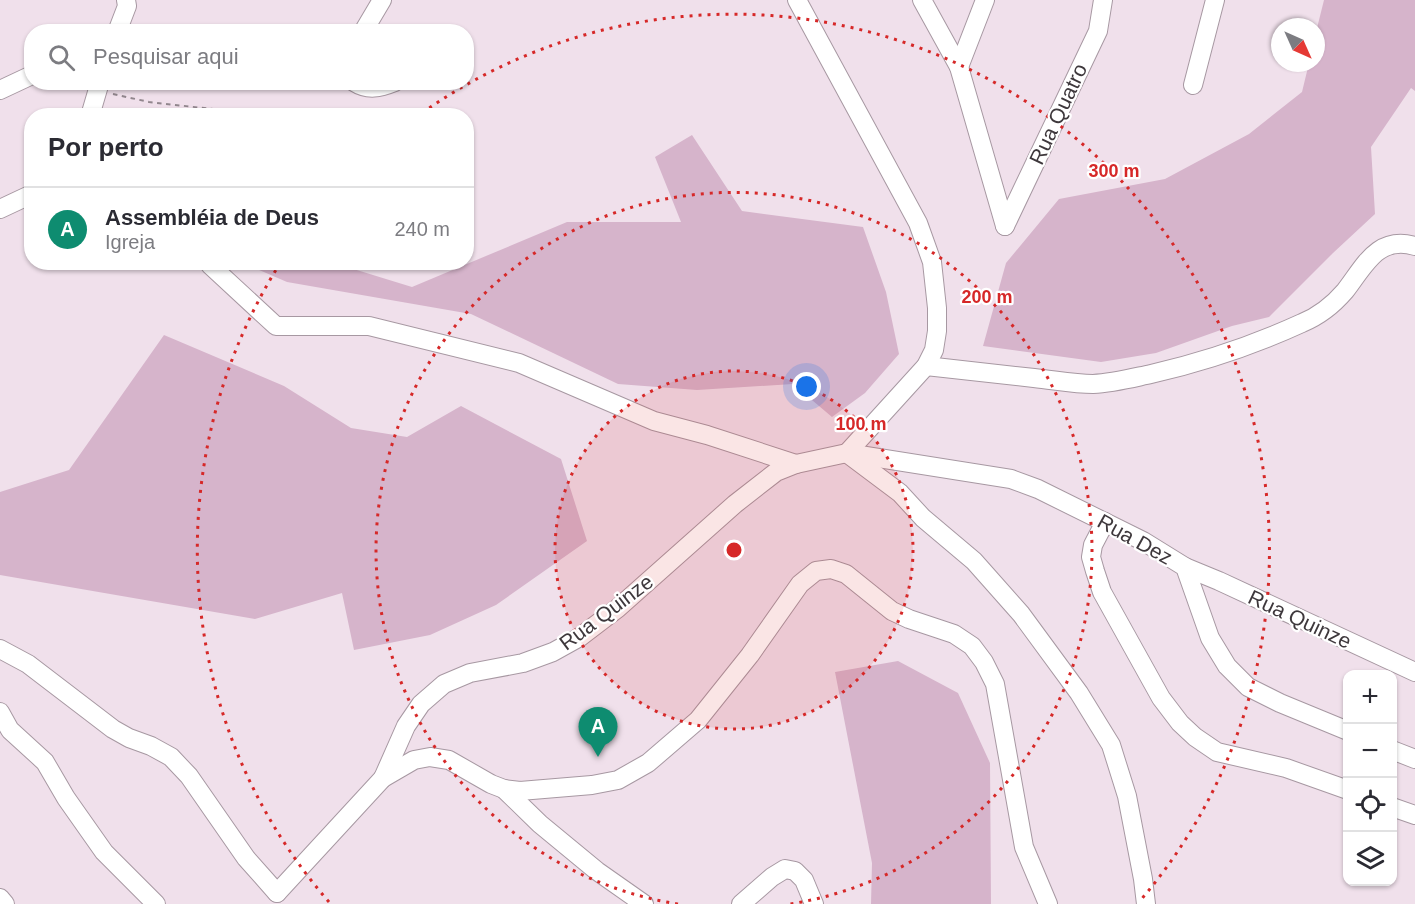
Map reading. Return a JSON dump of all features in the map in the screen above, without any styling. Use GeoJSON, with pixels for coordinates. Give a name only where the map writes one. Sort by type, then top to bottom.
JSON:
{"type":"FeatureCollection","features":[{"type":"Feature","properties":{"kind":"street"},"geometry":{"type":"LineString","coordinates":[[120,24],[127,6],[126,0]]}},
{"type":"Feature","properties":{"kind":"street"},"geometry":{"type":"LineString","coordinates":[[368,24],[382,0]]}},
{"type":"Feature","properties":{"kind":"street"},"geometry":{"type":"LineString","coordinates":[[797,0],[918,223],[932,262],[937,308],[934,350],[926,366],[847,453],[900,493],[923,518],[974,561],[1021,614],[1079,693],[1111,745],[1127,796],[1146,904]]}},
{"type":"Feature","properties":{"kind":"street"},"geometry":{"type":"LineString","coordinates":[[922,0],[959,67]]}},
{"type":"Feature","properties":{"kind":"street"},"geometry":{"type":"LineString","coordinates":[[959,67],[985,0]]}},
{"type":"Feature","properties":{"kind":"street","name":"Rua Quatro"},"geometry":{"type":"LineString","coordinates":[[959,67],[1005,226],[1098,31],[1103,0]]}},
{"type":"Feature","properties":{"kind":"street"},"geometry":{"type":"LineString","coordinates":[[1193,85],[1215,0]]}},
{"type":"Feature","properties":{"kind":"street"},"geometry":{"type":"LineString","coordinates":[[0,90],[24,79]]}},
{"type":"Feature","properties":{"kind":"street"},"geometry":{"type":"LineString","coordinates":[[92,108],[98,90]]}},
{"type":"Feature","properties":{"kind":"street"},"geometry":{"type":"LineString","coordinates":[[0,209],[24,198]]}},
{"type":"Feature","properties":{"kind":"street"},"geometry":{"type":"LineString","coordinates":[[926,366],[1092,384],[1123,380],[1181,367],[1248,345],[1318,316],[1333,304],[1366,261],[1377,252],[1403,243],[1415,246]]}},
{"type":"Feature","properties":{"kind":"street"},"geometry":{"type":"LineString","coordinates":[[215,270],[276,326],[369,326],[519,363],[654,421],[707,435],[796,464]]}},
{"type":"Feature","properties":{"kind":"street","name":"Rua Quinze"},"geometry":{"type":"LineString","coordinates":[[383,778],[406,726],[421,704],[444,684],[470,673],[523,663],[553,652],[580,637],[618,608],[735,504],[776,472],[796,464],[847,453]]}},
{"type":"Feature","properties":{"kind":"street","name":"Rua Dez"},"geometry":{"type":"LineString","coordinates":[[847,453],[1011,479],[1038,489],[1143,542],[1185,567],[1210,638],[1227,666],[1248,687],[1343,729]]}},
{"type":"Feature","properties":{"kind":"street"},"geometry":{"type":"LineString","coordinates":[[1105,522],[1091,557],[1102,592],[1156,688],[1180,723],[1195,738],[1217,752],[1286,768],[1343,789]]}},
{"type":"Feature","properties":{"kind":"street","name":"Rua Quinze"},"geometry":{"type":"LineString","coordinates":[[1185,567],[1415,672]]}},
{"type":"Feature","properties":{"kind":"street"},"geometry":{"type":"LineString","coordinates":[[0,648],[28,664],[114,729],[171,757],[189,776],[277,899],[383,778],[414,760],[430,757],[449,760],[491,784],[504,789],[520,791],[592,785],[618,780],[648,763],[698,720],[750,655],[800,584],[816,572],[831,569],[846,574],[892,611],[954,634],[972,646],[984,662],[995,684],[1024,847],[1048,904]]}},
{"type":"Feature","properties":{"kind":"street"},"geometry":{"type":"LineString","coordinates":[[0,712],[5,730],[45,762],[66,798],[104,852],[156,904]]}},
{"type":"Feature","properties":{"kind":"street"},"geometry":{"type":"LineString","coordinates":[[1397,752],[1415,759]]}},
{"type":"Feature","properties":{"kind":"street"},"geometry":{"type":"LineString","coordinates":[[504,789],[540,824],[597,871],[644,904]]}},
{"type":"Feature","properties":{"kind":"street"},"geometry":{"type":"LineString","coordinates":[[1397,809],[1415,815]]}},
{"type":"Feature","properties":{"kind":"street"},"geometry":{"type":"LineString","coordinates":[[741,904],[772,877],[785,869],[795,871],[804,880],[814,904]]}},
{"type":"Feature","properties":{"kind":"street"},"geometry":{"type":"LineString","coordinates":[[0,898],[5,904]]}},
{"type":"Feature","properties":{"kind":"path"},"geometry":{"type":"LineString","coordinates":[[112,90],[149,102],[203,108]]}},
{"type":"Feature","properties":{"kind":"shaded area"},"geometry":{"type":"Polygon","coordinates":[[[1324,0],[1415,0],[1415,91],[1411,88],[1371,147],[1375,214],[1269,317],[1232,326],[1156,353],[1101,362],[983,346],[1006,263],[1059,199],[1165,179],[1249,134],[1302,92],[1307,72],[1325,72],[1325,18],[1320,18],[1324,0]]]}},
{"type":"Feature","properties":{"kind":"shaded area"},"geometry":{"type":"Polygon","coordinates":[[[692,135],[742,211],[863,227],[886,292],[899,354],[865,393],[832,417],[793,384],[697,390],[618,384],[471,314],[287,282],[259,270],[357,270],[412,287],[453,270],[474,270],[474,261],[567,222],[681,222],[655,157],[692,135]]]}},
{"type":"Feature","properties":{"kind":"shaded area"},"geometry":{"type":"Polygon","coordinates":[[[164,335],[284,386],[351,428],[407,437],[461,406],[561,459],[587,541],[496,605],[430,635],[354,650],[342,593],[255,619],[0,575],[0,492],[69,470],[164,335]]]}},
{"type":"Feature","properties":{"kind":"shaded area"},"geometry":{"type":"Polygon","coordinates":[[[898,661],[958,693],[990,763],[991,904],[871,904],[872,863],[835,672],[898,661]]]}},
{"type":"Feature","properties":{"kind":"place","name":"Assembléia de Deus"},"geometry":{"type":"Point","coordinates":[598,757]}}]}
